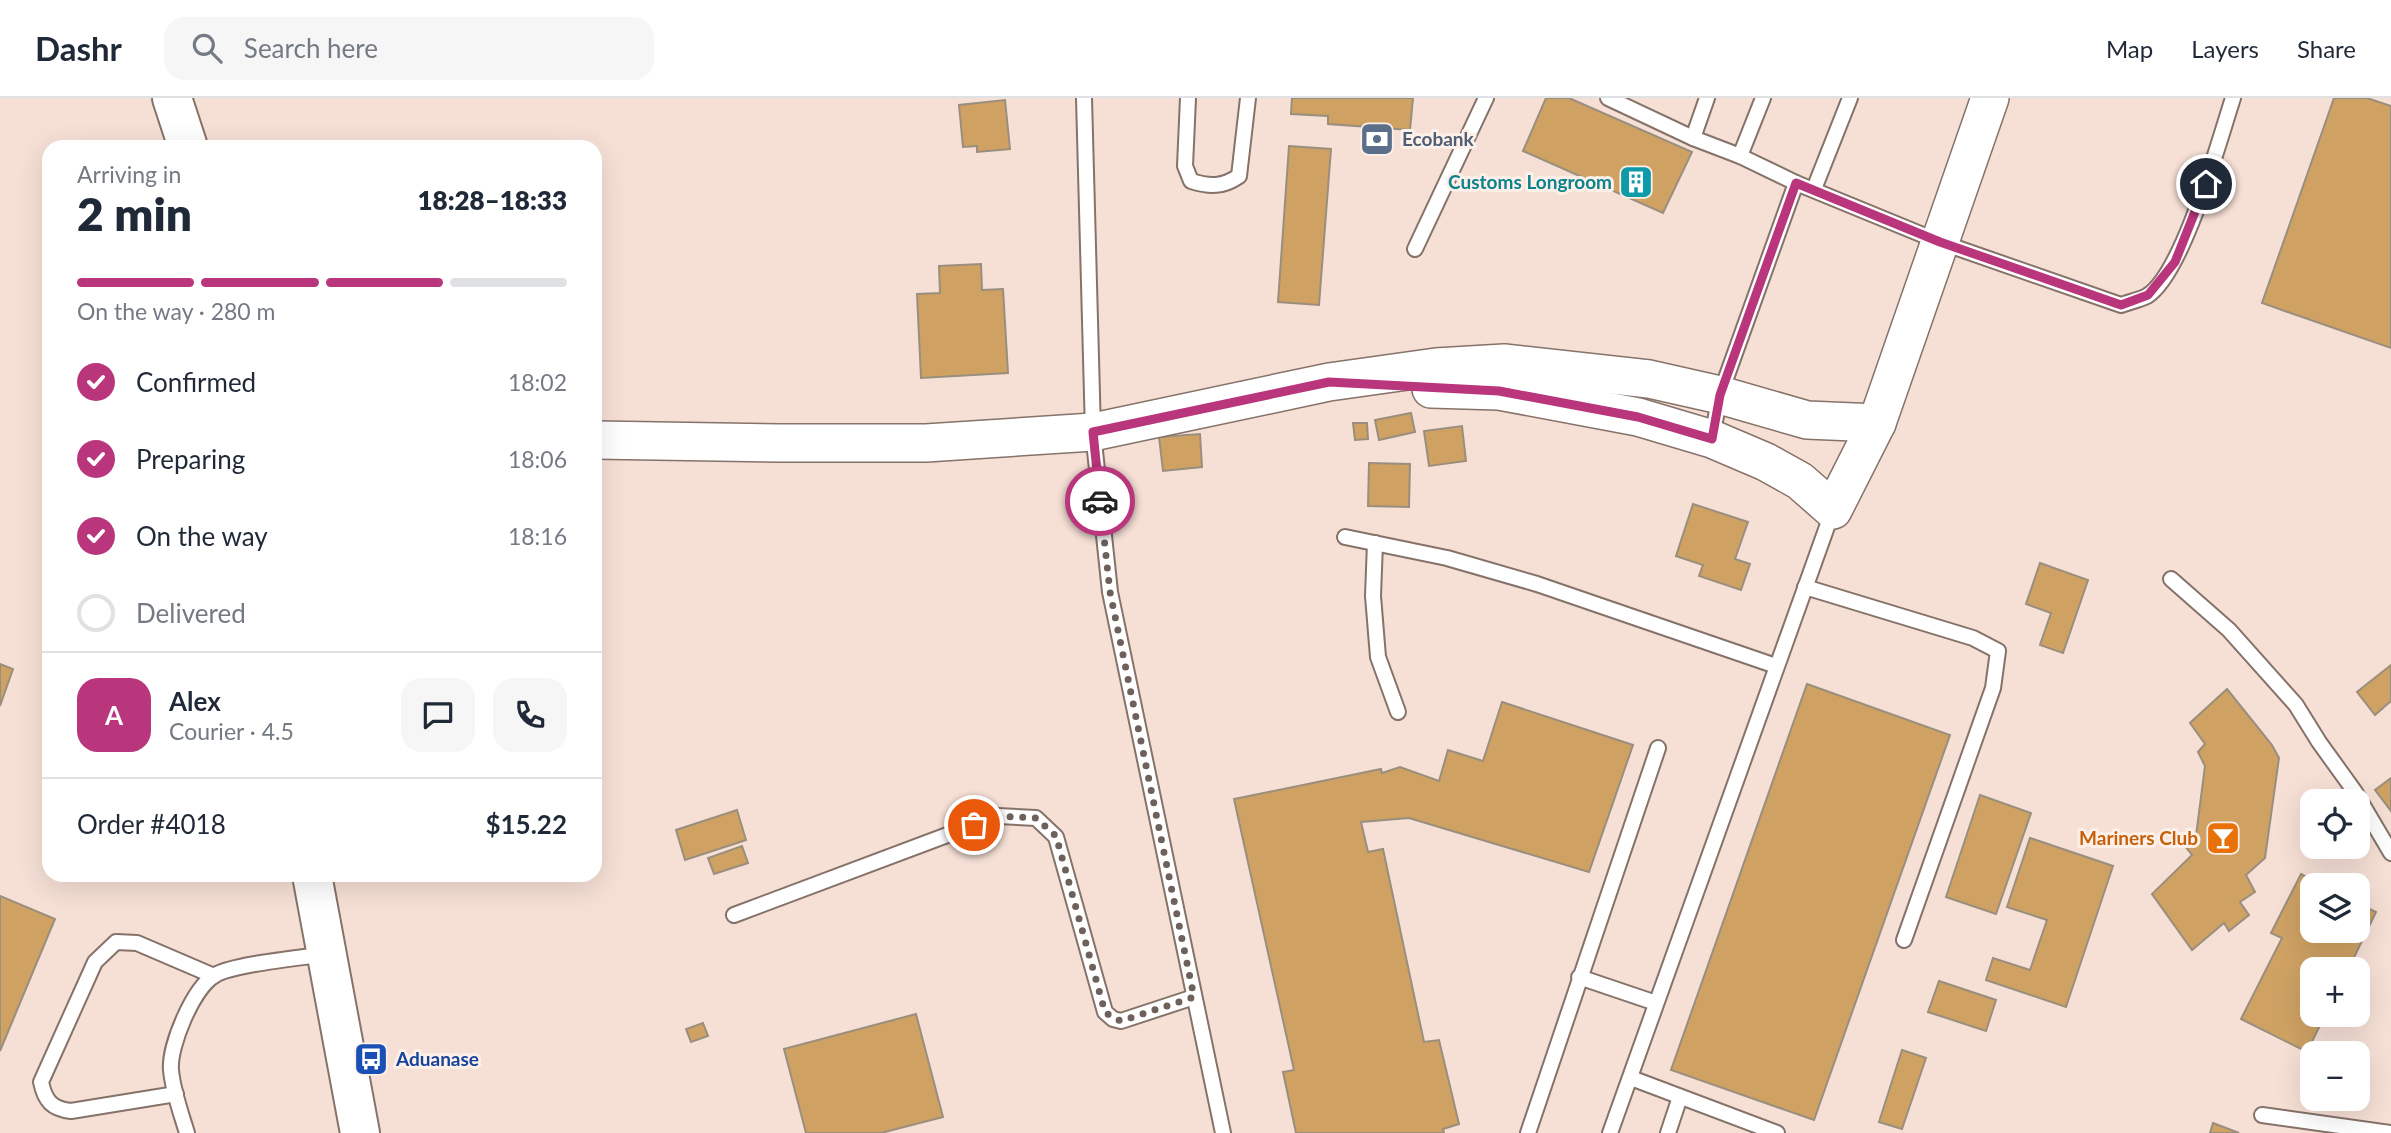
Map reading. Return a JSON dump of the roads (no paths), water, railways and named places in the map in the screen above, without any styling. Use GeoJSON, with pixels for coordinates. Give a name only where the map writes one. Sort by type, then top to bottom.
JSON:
{"type":"FeatureCollection","features":[{"type":"Feature","properties":{"kind":"main road"},"geometry":{"type":"LineString","coordinates":[[172,98],[186,140]]}},
{"type":"Feature","properties":{"kind":"main road"},"geometry":{"type":"LineString","coordinates":[[313,882],[360,1133]]}},
{"type":"Feature","properties":{"kind":"street"},"geometry":{"type":"LineString","coordinates":[[1329,382],[1499,391],[1638,417],[1712,439],[1766,462],[1800,481],[1833,510],[1877,423],[1990,98]]}},
{"type":"Feature","properties":{"kind":"street"},"geometry":{"type":"LineString","coordinates":[[602,440],[926,443],[1093,432],[1329,382],[1436,368],[1504,363],[1649,379],[1720,395],[1807,420],[1877,423]]}},
{"type":"Feature","properties":{"kind":"lane"},"geometry":{"type":"LineString","coordinates":[[1084,98],[1093,432],[1110,592],[1223,1133]]}},
{"type":"Feature","properties":{"kind":"lane"},"geometry":{"type":"LineString","coordinates":[[1188,98],[1185,166],[1191,181],[1205,186],[1226,185],[1239,176],[1248,98]]}},
{"type":"Feature","properties":{"kind":"lane"},"geometry":{"type":"LineString","coordinates":[[1415,249],[1486,98]]}},
{"type":"Feature","properties":{"kind":"lane"},"geometry":{"type":"LineString","coordinates":[[1608,98],[1796,183],[1940,242],[2121,305],[2148,295],[2175,262],[2206,184],[2233,98]]}},
{"type":"Feature","properties":{"kind":"lane"},"geometry":{"type":"LineString","coordinates":[[1693,138],[1707,98]]}},
{"type":"Feature","properties":{"kind":"lane"},"geometry":{"type":"LineString","coordinates":[[1740,156],[1763,98]]}},
{"type":"Feature","properties":{"kind":"lane"},"geometry":{"type":"LineString","coordinates":[[1814,189],[1850,98]]}},
{"type":"Feature","properties":{"kind":"lane"},"geometry":{"type":"LineString","coordinates":[[1712,439],[1720,395],[1796,183]]}},
{"type":"Feature","properties":{"kind":"lane"},"geometry":{"type":"LineString","coordinates":[[1609,1133],[1833,510]]}},
{"type":"Feature","properties":{"kind":"lane"},"geometry":{"type":"LineString","coordinates":[[1345,537],[1447,558],[1536,584],[1776,666]]}},
{"type":"Feature","properties":{"kind":"lane"},"geometry":{"type":"LineString","coordinates":[[1375,543],[1373,596],[1378,657],[1398,712]]}},
{"type":"Feature","properties":{"kind":"lane"},"geometry":{"type":"LineString","coordinates":[[2171,579],[2229,630],[2296,705],[2355,792],[2391,853]]}},
{"type":"Feature","properties":{"kind":"lane"},"geometry":{"type":"LineString","coordinates":[[1805,587],[1973,638],[1998,651],[1993,688],[1904,940]]}},
{"type":"Feature","properties":{"kind":"lane"},"geometry":{"type":"LineString","coordinates":[[1528,1133],[1658,748]]}},
{"type":"Feature","properties":{"kind":"lane"},"geometry":{"type":"LineString","coordinates":[[734,915],[998,816],[1036,818],[1056,836],[1105,1012],[1121,1021],[1194,997]]}},
{"type":"Feature","properties":{"kind":"lane"},"geometry":{"type":"LineString","coordinates":[[176,1094],[71,1111],[58,1110],[43,1094],[41,1083],[95,962],[116,942],[137,943],[214,976]]}},
{"type":"Feature","properties":{"kind":"lane"},"geometry":{"type":"LineString","coordinates":[[187,1133],[171,1068],[177,1033],[193,1000],[214,976],[236,969],[326,954]]}},
{"type":"Feature","properties":{"kind":"lane"},"geometry":{"type":"LineString","coordinates":[[1580,977],[1656,1003]]}},
{"type":"Feature","properties":{"kind":"lane"},"geometry":{"type":"LineString","coordinates":[[1630,1079],[1777,1133]]}},
{"type":"Feature","properties":{"kind":"lane"},"geometry":{"type":"LineString","coordinates":[[1668,1133],[1680,1097]]}},
{"type":"Feature","properties":{"kind":"lane"},"geometry":{"type":"LineString","coordinates":[[2262,1115],[2390,1133]]}},
{"type":"Feature","properties":{"kind":"place","name":"Ecobank"},"geometry":{"type":"Point","coordinates":[1377,139]}},
{"type":"Feature","properties":{"kind":"place","name":"Customs Longroom"},"geometry":{"type":"Point","coordinates":[1636,182]}},
{"type":"Feature","properties":{"kind":"place","name":"Mariners Club"},"geometry":{"type":"Point","coordinates":[2223,838]}},
{"type":"Feature","properties":{"kind":"place","name":"Aduanase"},"geometry":{"type":"Point","coordinates":[371,1059]}}]}
